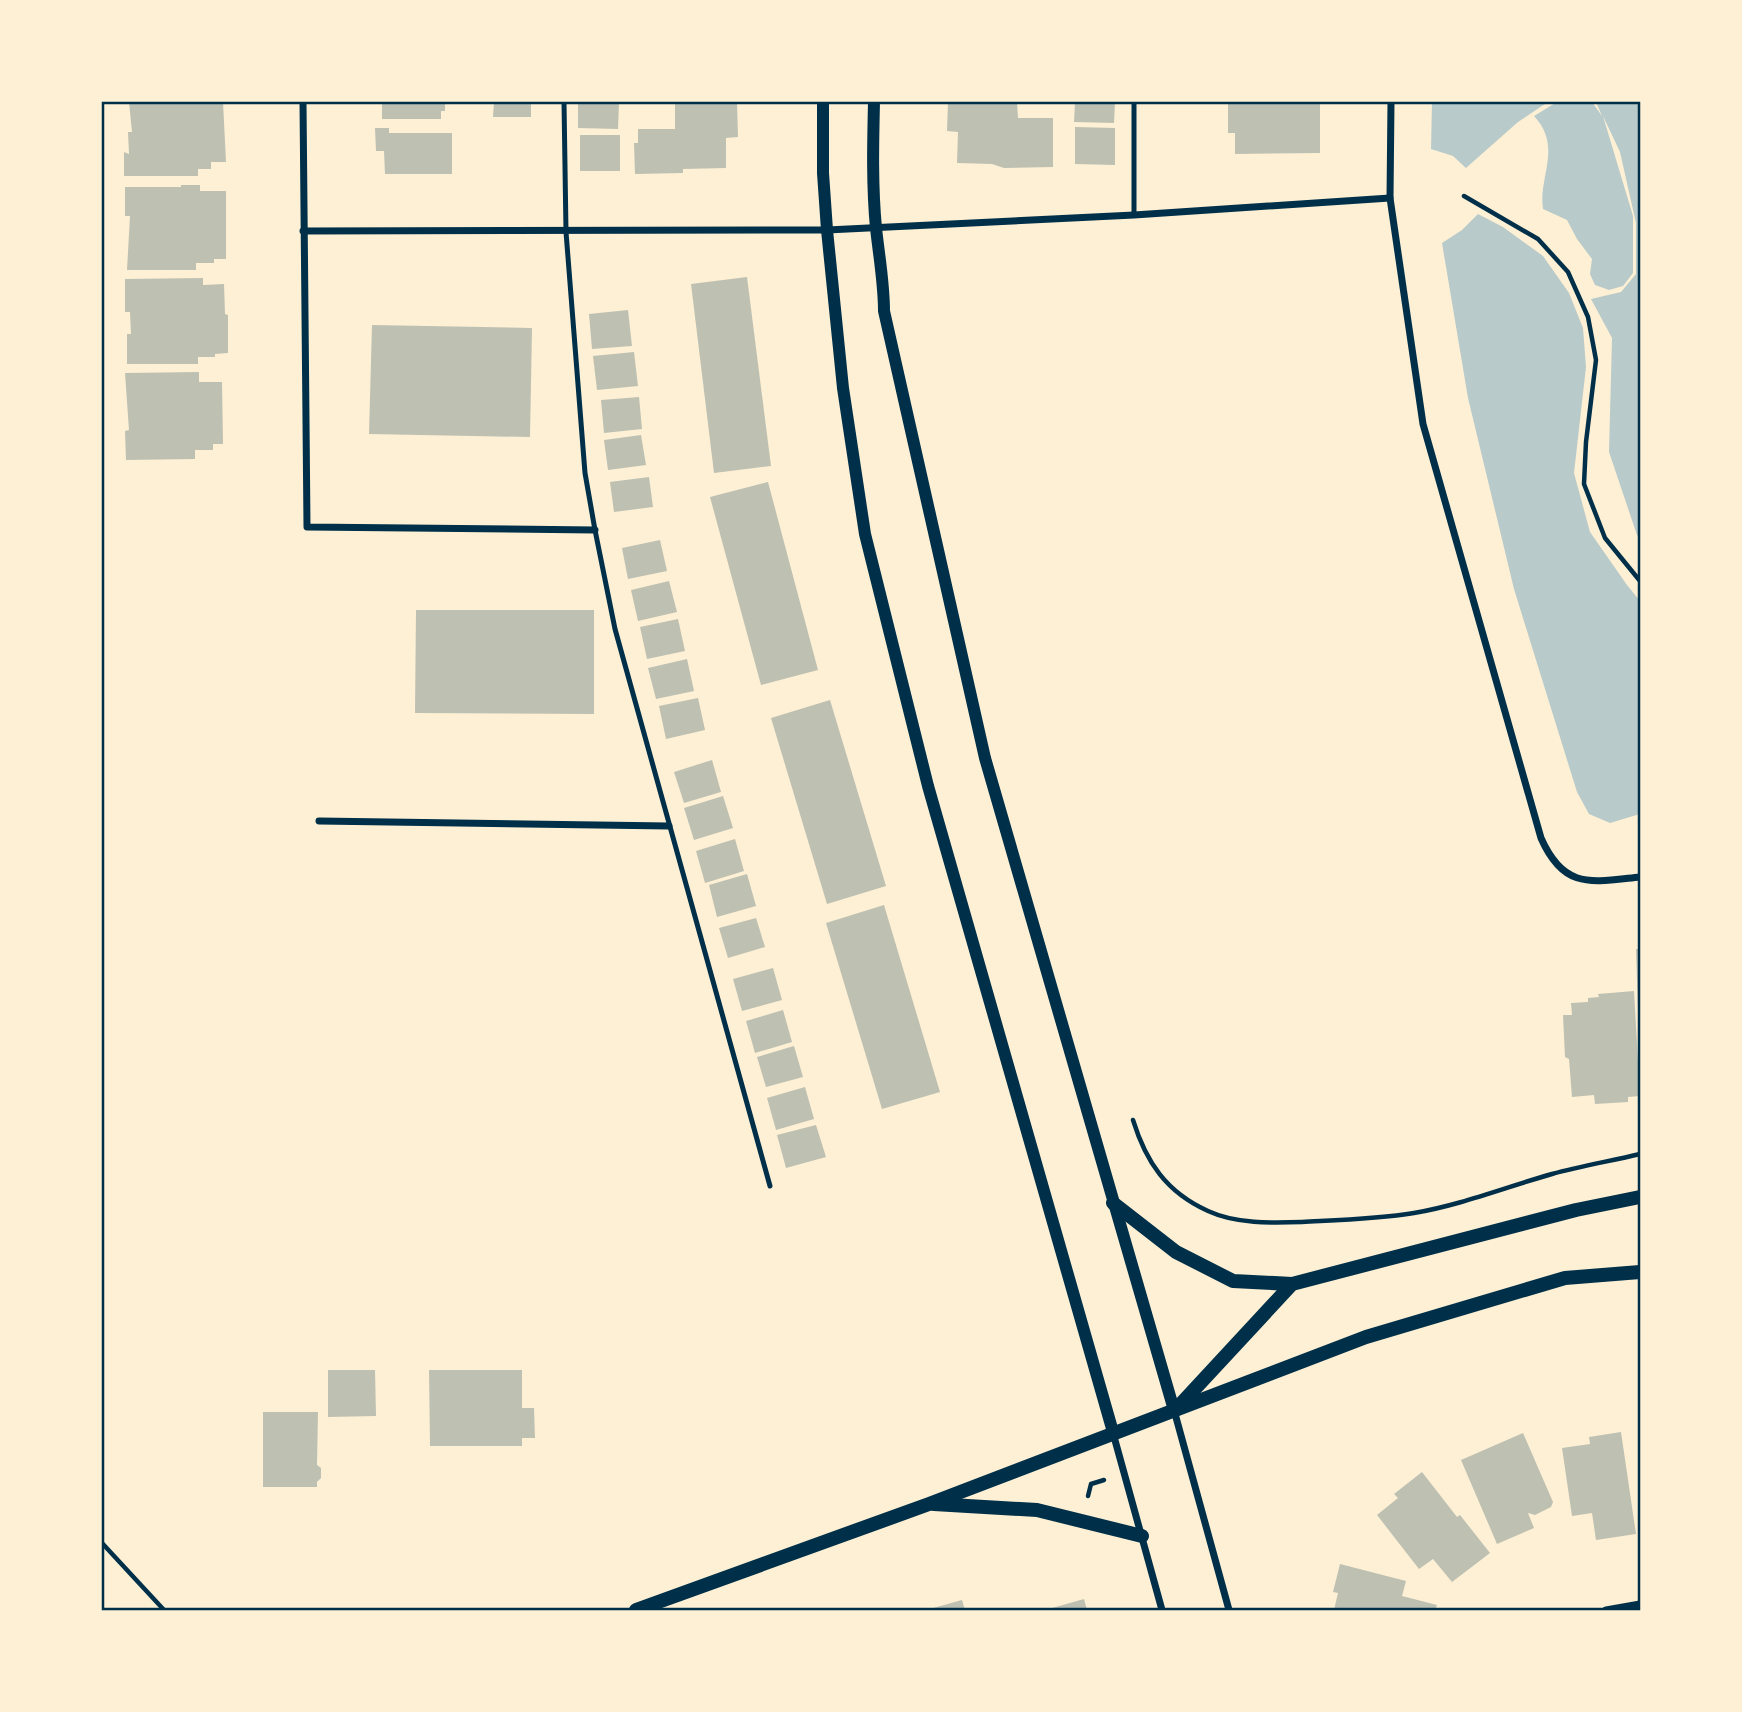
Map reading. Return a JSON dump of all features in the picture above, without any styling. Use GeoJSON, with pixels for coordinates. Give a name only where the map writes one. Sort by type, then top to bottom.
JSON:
{"type":"FeatureCollection","features":[{"type":"Feature","properties":{"kind":"main road"},"geometry":{"type":"LineString","coordinates":[[1114,1203],[1176,1252],[1233,1281],[1292,1284],[1576,1210],[1640,1197]]}},
{"type":"Feature","properties":{"kind":"main road"},"geometry":{"type":"LineString","coordinates":[[636,1611],[929,1504],[1379,1333],[1565,1278],[1640,1272]]}},
{"type":"Feature","properties":{"kind":"main road"},"geometry":{"type":"LineString","coordinates":[[1174,1410],[1292,1284]]}},
{"type":"Feature","properties":{"kind":"main road"},"geometry":{"type":"LineString","coordinates":[[929,1504],[1037,1510],[1142,1536]]}},
{"type":"Feature","properties":{"kind":"street"},"geometry":{"type":"LineString","coordinates":[[303,102],[307,527],[595,530]]}},
{"type":"Feature","properties":{"kind":"street"},"geometry":{"type":"LineString","coordinates":[[823,102],[823,173],[827,230],[843,388],[865,534],[928,786],[1162,1611]]}},
{"type":"Feature","properties":{"kind":"street"},"geometry":{"type":"LineString","coordinates":[[874,102],[873,173],[876,228],[884,282],[884,311],[985,758],[1174,1410],[1229,1611]]}},
{"type":"Feature","properties":{"kind":"street"},"geometry":{"type":"LineString","coordinates":[[1391,102],[1390,198],[1423,424],[1541,838],[1549,858],[1576,878],[1593,883],[1640,877]]}},
{"type":"Feature","properties":{"kind":"street"},"geometry":{"type":"LineString","coordinates":[[303,231],[827,230],[1135,215],[1390,198]]}},
{"type":"Feature","properties":{"kind":"street"},"geometry":{"type":"LineString","coordinates":[[319,821],[669,826]]}},
{"type":"Feature","properties":{"kind":"street"},"geometry":{"type":"LineString","coordinates":[[1606,1611],[1640,1604]]}},
{"type":"Feature","properties":{"kind":"lane"},"geometry":{"type":"LineString","coordinates":[[564,102],[566,232],[585,473],[595,530],[615,629],[769,1186]]}},
{"type":"Feature","properties":{"kind":"lane"},"geometry":{"type":"LineString","coordinates":[[1135,102],[1135,215]]}},
{"type":"Feature","properties":{"kind":"path"},"geometry":{"type":"LineString","coordinates":[[1464,195],[1538,239],[1568,272],[1588,317],[1597,360],[1586,442],[1584,484],[1605,538],[1640,581]]}},
{"type":"Feature","properties":{"kind":"path"},"geometry":{"type":"LineString","coordinates":[[1133,1120],[1146,1157],[1167,1184],[1208,1212],[1237,1220],[1351,1220],[1416,1213],[1555,1173],[1640,1154]]}},
{"type":"Feature","properties":{"kind":"path"},"geometry":{"type":"LineString","coordinates":[[1087,1497],[1091,1484],[1108,1479]]}},
{"type":"Feature","properties":{"kind":"path"},"geometry":{"type":"LineString","coordinates":[[102,1543],[164,1611]]}},
{"type":"Feature","properties":{"kind":"shaded area"},"geometry":{"type":"Polygon","coordinates":[[[1432,102],[1548,102],[1518,122],[1466,168],[1453,156],[1431,149],[1432,102]]]}},
{"type":"Feature","properties":{"kind":"shaded area"},"geometry":{"type":"Polygon","coordinates":[[[1557,102],[1592,102],[1602,116],[1596,102],[1640,102],[1640,538],[1609,452],[1612,338],[1591,299],[1621,292],[1636,274],[1636,223],[1620,152],[1603,116],[1633,216],[1633,273],[1623,286],[1609,290],[1595,285],[1590,274],[1592,259],[1567,220],[1543,209],[1542,197],[1548,162],[1547,139],[1534,116],[1557,102]]]}},
{"type":"Feature","properties":{"kind":"shaded area"},"geometry":{"type":"Polygon","coordinates":[[[1478,214],[1503,227],[1543,256],[1569,293],[1583,328],[1586,367],[1574,473],[1590,532],[1640,601],[1640,814],[1610,823],[1589,814],[1577,792],[1514,589],[1468,398],[1442,243],[1462,230],[1478,214]]]}},
{"type":"Feature","properties":{"kind":"building"},"geometry":{"type":"Polygon","coordinates":[[[129,102],[223,102],[226,162],[211,162],[211,169],[198,169],[198,176],[124,176],[124,152],[129,154],[128,132],[132,132],[129,102]]]}},
{"type":"Feature","properties":{"kind":"building"},"geometry":{"type":"Polygon","coordinates":[[[382,102],[445,102],[445,111],[441,111],[441,119],[382,119],[382,102]]]}},
{"type":"Feature","properties":{"kind":"building"},"geometry":{"type":"Polygon","coordinates":[[[494,102],[531,102],[531,117],[493,117],[494,102]]]}},
{"type":"Feature","properties":{"kind":"building"},"geometry":{"type":"Polygon","coordinates":[[[578,102],[619,102],[618,129],[578,128],[578,102]]]}},
{"type":"Feature","properties":{"kind":"building"},"geometry":{"type":"Polygon","coordinates":[[[675,102],[737,102],[738,137],[726,138],[726,168],[683,169],[683,173],[635,174],[634,143],[638,143],[638,129],[675,129],[675,102]]]}},
{"type":"Feature","properties":{"kind":"building"},"geometry":{"type":"Polygon","coordinates":[[[948,102],[1017,102],[1018,118],[1053,118],[1053,167],[1004,168],[992,164],[957,163],[958,132],[947,131],[948,102]]]}},
{"type":"Feature","properties":{"kind":"building"},"geometry":{"type":"Polygon","coordinates":[[[1075,102],[1115,102],[1114,123],[1074,122],[1075,102]]]}},
{"type":"Feature","properties":{"kind":"building"},"geometry":{"type":"Polygon","coordinates":[[[1228,102],[1320,102],[1320,153],[1235,154],[1235,133],[1228,133],[1228,102]]]}},
{"type":"Feature","properties":{"kind":"building"},"geometry":{"type":"Polygon","coordinates":[[[1075,127],[1115,128],[1115,165],[1075,164],[1075,127]]]}},
{"type":"Feature","properties":{"kind":"building"},"geometry":{"type":"Polygon","coordinates":[[[375,128],[389,128],[389,133],[452,133],[452,174],[385,174],[384,151],[376,151],[375,128]]]}},
{"type":"Feature","properties":{"kind":"building"},"geometry":{"type":"Polygon","coordinates":[[[580,135],[620,135],[620,171],[580,171],[580,135]]]}},
{"type":"Feature","properties":{"kind":"building"},"geometry":{"type":"Polygon","coordinates":[[[200,185],[200,191],[226,191],[226,259],[214,259],[214,263],[196,263],[196,270],[127,270],[130,216],[125,216],[125,187],[200,185]]]}},
{"type":"Feature","properties":{"kind":"building"},"geometry":{"type":"Polygon","coordinates":[[[747,277],[771,466],[714,473],[691,284],[747,277]]]}},
{"type":"Feature","properties":{"kind":"building"},"geometry":{"type":"Polygon","coordinates":[[[203,278],[203,285],[224,284],[225,314],[228,315],[228,353],[215,354],[215,357],[198,357],[198,364],[127,364],[127,334],[131,334],[130,312],[125,312],[125,279],[203,278]]]}},
{"type":"Feature","properties":{"kind":"building"},"geometry":{"type":"Polygon","coordinates":[[[628,310],[632,346],[592,349],[589,314],[628,310]]]}},
{"type":"Feature","properties":{"kind":"building"},"geometry":{"type":"Polygon","coordinates":[[[372,325],[532,328],[530,437],[369,434],[372,325]]]}},
{"type":"Feature","properties":{"kind":"building"},"geometry":{"type":"Polygon","coordinates":[[[634,352],[638,386],[597,390],[593,356],[634,352]]]}},
{"type":"Feature","properties":{"kind":"building"},"geometry":{"type":"Polygon","coordinates":[[[199,372],[199,382],[222,382],[223,444],[213,444],[213,450],[195,450],[195,459],[126,460],[125,431],[129,430],[125,373],[199,372]]]}},
{"type":"Feature","properties":{"kind":"building"},"geometry":{"type":"Polygon","coordinates":[[[639,397],[642,429],[604,433],[601,400],[639,397]]]}},
{"type":"Feature","properties":{"kind":"building"},"geometry":{"type":"Polygon","coordinates":[[[641,435],[646,465],[608,470],[604,440],[641,435]]]}},
{"type":"Feature","properties":{"kind":"building"},"geometry":{"type":"Polygon","coordinates":[[[649,477],[653,507],[614,512],[610,482],[649,477]]]}},
{"type":"Feature","properties":{"kind":"building"},"geometry":{"type":"Polygon","coordinates":[[[768,482],[818,670],[761,685],[710,497],[768,482]]]}},
{"type":"Feature","properties":{"kind":"building"},"geometry":{"type":"Polygon","coordinates":[[[660,540],[667,571],[628,579],[622,548],[660,540]]]}},
{"type":"Feature","properties":{"kind":"building"},"geometry":{"type":"Polygon","coordinates":[[[669,581],[677,612],[638,621],[631,590],[669,581]]]}},
{"type":"Feature","properties":{"kind":"building"},"geometry":{"type":"Polygon","coordinates":[[[416,610],[594,610],[594,714],[415,713],[416,610]]]}},
{"type":"Feature","properties":{"kind":"building"},"geometry":{"type":"Polygon","coordinates":[[[678,619],[685,651],[647,659],[640,627],[678,619]]]}},
{"type":"Feature","properties":{"kind":"building"},"geometry":{"type":"Polygon","coordinates":[[[687,659],[694,691],[656,699],[648,668],[687,659]]]}},
{"type":"Feature","properties":{"kind":"building"},"geometry":{"type":"Polygon","coordinates":[[[698,698],[705,730],[666,739],[659,706],[698,698]]]}},
{"type":"Feature","properties":{"kind":"building"},"geometry":{"type":"Polygon","coordinates":[[[830,700],[886,886],[827,904],[771,718],[830,700]]]}},
{"type":"Feature","properties":{"kind":"building"},"geometry":{"type":"Polygon","coordinates":[[[712,760],[721,792],[684,803],[674,772],[712,760]]]}},
{"type":"Feature","properties":{"kind":"building"},"geometry":{"type":"Polygon","coordinates":[[[723,796],[733,828],[694,840],[684,808],[723,796]]]}},
{"type":"Feature","properties":{"kind":"building"},"geometry":{"type":"Polygon","coordinates":[[[735,839],[744,871],[705,883],[696,851],[735,839]]]}},
{"type":"Feature","properties":{"kind":"building"},"geometry":{"type":"Polygon","coordinates":[[[747,874],[756,906],[717,917],[709,885],[747,874]]]}},
{"type":"Feature","properties":{"kind":"building"},"geometry":{"type":"Polygon","coordinates":[[[884,905],[940,1092],[882,1109],[826,923],[884,905]]]}},
{"type":"Feature","properties":{"kind":"building"},"geometry":{"type":"Polygon","coordinates":[[[756,918],[765,947],[728,958],[719,928],[756,918]]]}},
{"type":"Feature","properties":{"kind":"building"},"geometry":{"type":"Polygon","coordinates":[[[1636,949],[1640,949],[1640,1009],[1638,1009],[1636,949]]]}},
{"type":"Feature","properties":{"kind":"building"},"geometry":{"type":"Polygon","coordinates":[[[773,968],[782,1000],[742,1011],[733,979],[773,968]]]}},
{"type":"Feature","properties":{"kind":"building"},"geometry":{"type":"Polygon","coordinates":[[[1634,991],[1640,1096],[1628,1097],[1628,1102],[1595,1104],[1594,1095],[1572,1097],[1569,1059],[1565,1057],[1563,1015],[1572,1015],[1571,1003],[1588,1002],[1588,998],[1599,997],[1598,994],[1634,991]]]}},
{"type":"Feature","properties":{"kind":"building"},"geometry":{"type":"Polygon","coordinates":[[[783,1010],[792,1042],[755,1053],[746,1021],[783,1010]]]}},
{"type":"Feature","properties":{"kind":"building"},"geometry":{"type":"Polygon","coordinates":[[[794,1046],[803,1077],[766,1087],[757,1057],[794,1046]]]}},
{"type":"Feature","properties":{"kind":"building"},"geometry":{"type":"Polygon","coordinates":[[[805,1087],[814,1119],[776,1130],[767,1098],[805,1087]]]}},
{"type":"Feature","properties":{"kind":"building"},"geometry":{"type":"Polygon","coordinates":[[[816,1125],[826,1157],[786,1168],[777,1135],[816,1125]]]}},
{"type":"Feature","properties":{"kind":"building"},"geometry":{"type":"Polygon","coordinates":[[[328,1370],[375,1370],[376,1416],[328,1417],[328,1370]]]}},
{"type":"Feature","properties":{"kind":"building"},"geometry":{"type":"Polygon","coordinates":[[[429,1370],[522,1370],[522,1408],[534,1408],[535,1438],[522,1438],[522,1446],[430,1446],[429,1370]]]}},
{"type":"Feature","properties":{"kind":"building"},"geometry":{"type":"Polygon","coordinates":[[[263,1412],[318,1412],[317,1465],[321,1468],[321,1478],[317,1487],[263,1487],[263,1412]]]}},
{"type":"Feature","properties":{"kind":"building"},"geometry":{"type":"Polygon","coordinates":[[[1621,1432],[1636,1534],[1596,1540],[1592,1513],[1572,1516],[1562,1448],[1590,1444],[1589,1437],[1621,1432]]]}},
{"type":"Feature","properties":{"kind":"building"},"geometry":{"type":"Polygon","coordinates":[[[1523,1433],[1553,1502],[1551,1507],[1535,1515],[1528,1513],[1534,1528],[1497,1544],[1461,1460],[1523,1433]]]}},
{"type":"Feature","properties":{"kind":"building"},"geometry":{"type":"Polygon","coordinates":[[[1422,1472],[1457,1517],[1460,1515],[1490,1553],[1452,1582],[1433,1559],[1419,1569],[1377,1515],[1398,1498],[1394,1494],[1422,1472]]]}},
{"type":"Feature","properties":{"kind":"building"},"geometry":{"type":"Polygon","coordinates":[[[1340,1564],[1406,1581],[1402,1596],[1437,1605],[1435,1610],[1334,1610],[1338,1593],[1333,1592],[1340,1564]]]}},
{"type":"Feature","properties":{"kind":"building"},"geometry":{"type":"Polygon","coordinates":[[[1084,1599],[1087,1610],[1045,1610],[1084,1599]]]}},
{"type":"Feature","properties":{"kind":"building"},"geometry":{"type":"Polygon","coordinates":[[[962,1600],[965,1610],[926,1610],[962,1600]]]}}]}
